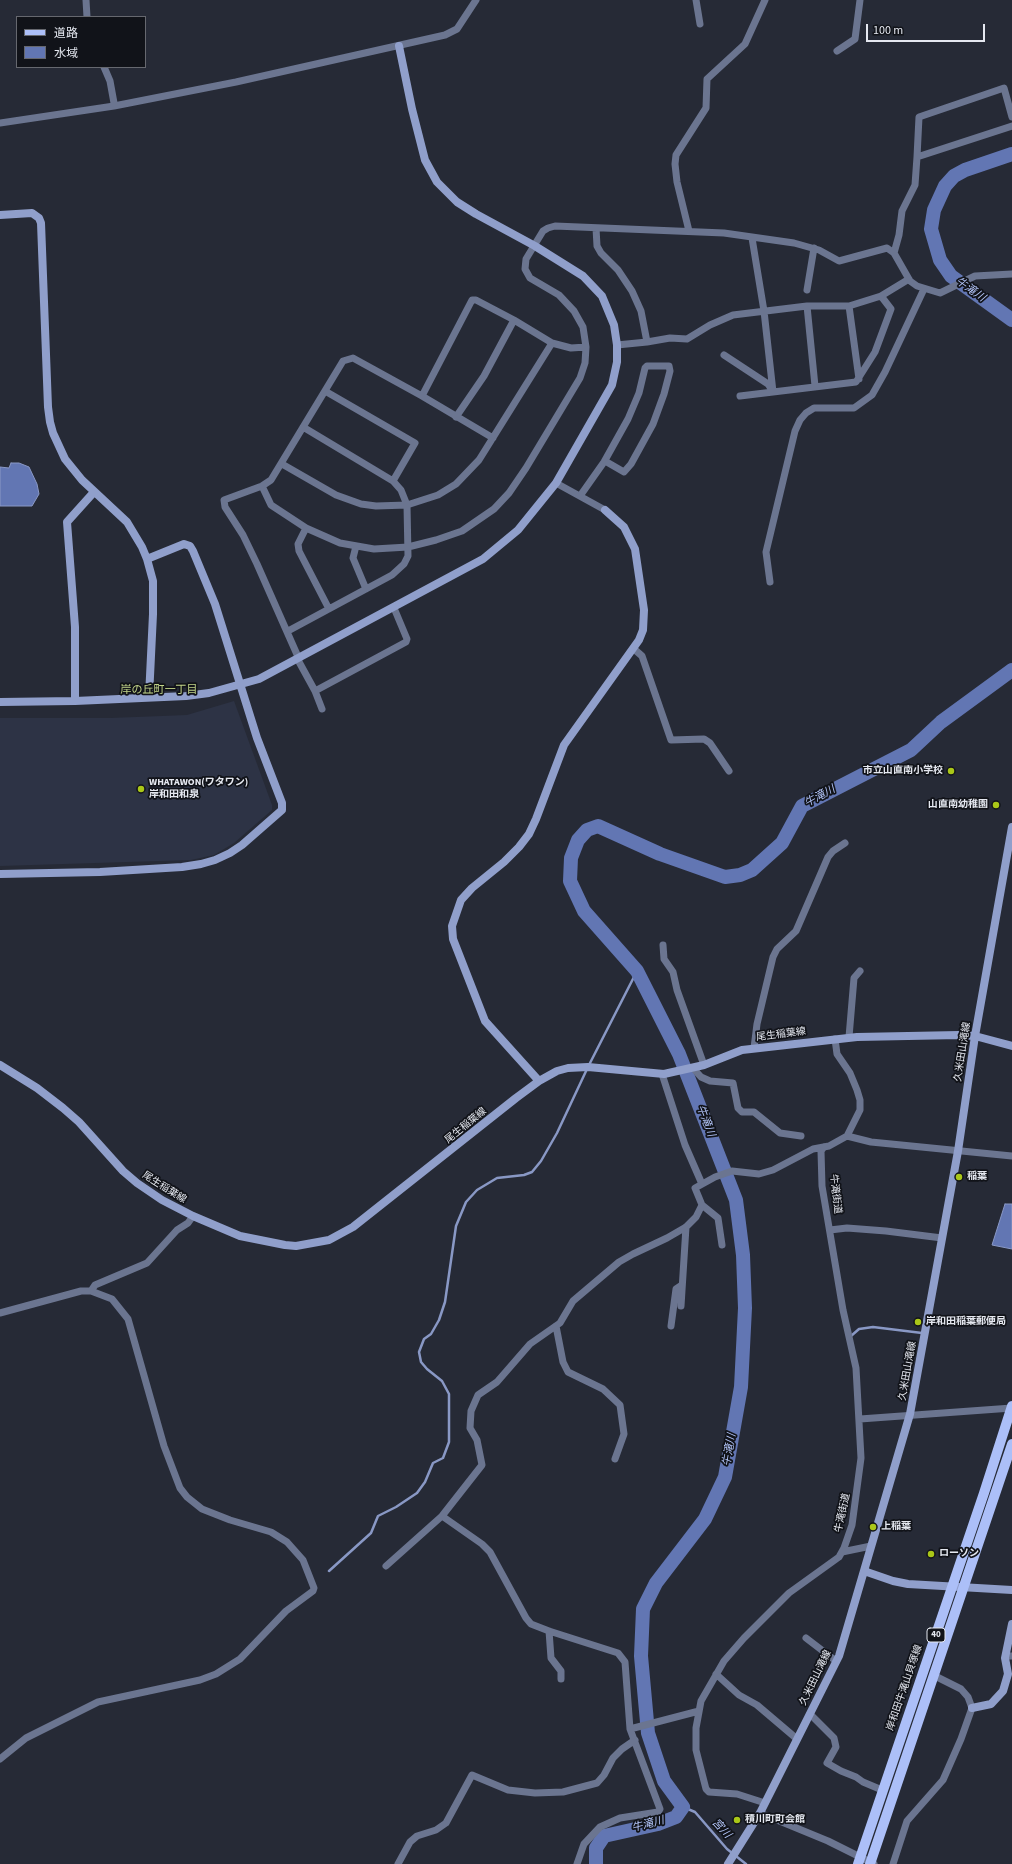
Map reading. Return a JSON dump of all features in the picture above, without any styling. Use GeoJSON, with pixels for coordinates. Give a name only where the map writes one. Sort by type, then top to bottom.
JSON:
{"type":"FeatureCollection","features":[{"type":"Feature","properties":{"kind":"main road","name":"岸和田牛滝山貝塚線"},"geometry":{"type":"LineString","coordinates":[[859,1861],[882,1790],[953,1586],[1012,1407]]}},
{"type":"Feature","properties":{"kind":"main road","name":"40"},"geometry":{"type":"LineString","coordinates":[[872,1864],[1012,1444]]}},
{"type":"Feature","properties":{"kind":"street"},"geometry":{"type":"LineString","coordinates":[[86,0],[87,16]]}},
{"type":"Feature","properties":{"kind":"street"},"geometry":{"type":"LineString","coordinates":[[0,123],[114,106],[236,82],[445,36],[457,29],[476,0]]}},
{"type":"Feature","properties":{"kind":"street"},"geometry":{"type":"LineString","coordinates":[[696,0],[700,24]]}},
{"type":"Feature","properties":{"kind":"street"},"geometry":{"type":"LineString","coordinates":[[689,231],[677,182],[675,164],[676,155],[704,113],[706,108],[707,79],[745,44],[765,0]]}},
{"type":"Feature","properties":{"kind":"street"},"geometry":{"type":"LineString","coordinates":[[837,51],[855,39],[860,0]]}},
{"type":"Feature","properties":{"kind":"street"},"geometry":{"type":"LineString","coordinates":[[0,702],[75,701],[209,693],[239,686],[259,679],[463,571],[494,551],[518,530],[556,483],[612,385],[617,362],[617,345],[614,325],[602,296],[591,283],[575,270],[457,202],[437,182],[425,160],[412,110],[399,46]]}},
{"type":"Feature","properties":{"kind":"street"},"geometry":{"type":"LineString","coordinates":[[104,68],[110,81],[114,103]]}},
{"type":"Feature","properties":{"kind":"street"},"geometry":{"type":"LineString","coordinates":[[894,253],[899,235],[902,211],[915,185],[919,117],[1004,88],[1012,117]]}},
{"type":"Feature","properties":{"kind":"street"},"geometry":{"type":"LineString","coordinates":[[917,157],[1012,126]]}},
{"type":"Feature","properties":{"kind":"street"},"geometry":{"type":"LineString","coordinates":[[0,215],[32,213],[39,218],[41,223],[50,422],[65,459],[82,480],[127,522],[142,547],[147,559],[153,581],[153,614],[148,697]]}},
{"type":"Feature","properties":{"kind":"street"},"geometry":{"type":"LineString","coordinates":[[262,486],[271,505],[306,528],[340,543],[374,549],[408,547],[436,540],[462,531],[494,509],[509,493],[526,468],[580,378],[585,363],[586,348],[583,327],[574,311],[558,295],[530,278],[525,269],[526,259],[543,231],[555,226],[724,233],[794,243],[814,248],[839,261],[887,248],[894,253],[909,279],[916,286],[940,293],[975,276],[1012,274]]}},
{"type":"Feature","properties":{"kind":"street"},"geometry":{"type":"LineString","coordinates":[[596,228],[598,246],[602,253],[618,270],[632,291],[641,311],[648,342]]}},
{"type":"Feature","properties":{"kind":"street"},"geometry":{"type":"LineString","coordinates":[[752,238],[764,311],[773,392]]}},
{"type":"Feature","properties":{"kind":"street"},"geometry":{"type":"LineString","coordinates":[[808,290],[814,248]]}},
{"type":"Feature","properties":{"kind":"street"},"geometry":{"type":"LineString","coordinates":[[617,345],[670,338],[687,339],[733,315],[807,306],[849,306],[881,296],[909,279]]}},
{"type":"Feature","properties":{"kind":"street"},"geometry":{"type":"LineString","coordinates":[[770,582],[766,552],[795,430],[800,420],[814,408],[854,408],[872,395],[885,372],[924,289]]}},
{"type":"Feature","properties":{"kind":"street"},"geometry":{"type":"LineString","coordinates":[[740,396],[856,382],[875,352],[891,309],[881,296]]}},
{"type":"Feature","properties":{"kind":"street"},"geometry":{"type":"LineString","coordinates":[[422,396],[472,300],[476,300],[514,320],[552,343],[571,348],[586,348]]}},
{"type":"Feature","properties":{"kind":"street"},"geometry":{"type":"LineString","coordinates":[[807,306],[815,386]]}},
{"type":"Feature","properties":{"kind":"street"},"geometry":{"type":"LineString","coordinates":[[849,306],[859,379]]}},
{"type":"Feature","properties":{"kind":"street"},"geometry":{"type":"LineString","coordinates":[[456,418],[484,376],[514,320]]}},
{"type":"Feature","properties":{"kind":"street"},"geometry":{"type":"LineString","coordinates":[[282,464],[336,495],[361,504],[376,506],[407,505],[438,495],[456,484],[479,460],[552,343]]}},
{"type":"Feature","properties":{"kind":"street"},"geometry":{"type":"LineString","coordinates":[[724,355],[768,384],[773,392]]}},
{"type":"Feature","properties":{"kind":"street"},"geometry":{"type":"LineString","coordinates":[[322,709],[288,631],[243,535],[225,507],[224,500],[262,486],[271,480],[343,361],[353,358],[422,396],[456,418],[492,438]]}},
{"type":"Feature","properties":{"kind":"street"},"geometry":{"type":"LineString","coordinates":[[580,496],[605,461],[634,406],[645,368],[647,366],[669,366],[670,371],[662,400],[652,424],[631,464],[624,472],[605,461]]}},
{"type":"Feature","properties":{"kind":"street"},"geometry":{"type":"LineString","coordinates":[[325,391],[415,443],[393,481]]}},
{"type":"Feature","properties":{"kind":"street"},"geometry":{"type":"LineString","coordinates":[[288,631],[392,575],[404,564],[408,556],[407,505],[401,490],[393,481],[303,427]]}},
{"type":"Feature","properties":{"kind":"street"},"geometry":{"type":"LineString","coordinates":[[539,1081],[485,1022],[453,939],[452,926],[461,900],[472,888],[504,862],[519,847],[528,834],[536,819],[564,745],[634,649],[643,630],[644,610],[635,549],[624,527],[605,510],[556,483]]}},
{"type":"Feature","properties":{"kind":"street"},"geometry":{"type":"LineString","coordinates":[[75,701],[75,627],[67,522],[94,492]]}},
{"type":"Feature","properties":{"kind":"street"},"geometry":{"type":"LineString","coordinates":[[306,528],[298,544],[299,551],[329,609]]}},
{"type":"Feature","properties":{"kind":"street"},"geometry":{"type":"LineString","coordinates":[[0,874],[100,872],[182,867],[215,860],[242,845],[282,810],[282,802],[239,686],[214,604],[190,546],[184,544],[147,559]]}},
{"type":"Feature","properties":{"kind":"street"},"geometry":{"type":"LineString","coordinates":[[356,546],[353,558],[366,589]]}},
{"type":"Feature","properties":{"kind":"street"},"geometry":{"type":"LineString","coordinates":[[315,691],[406,642],[407,639],[394,608]]}},
{"type":"Feature","properties":{"kind":"street"},"geometry":{"type":"LineString","coordinates":[[634,649],[642,656],[671,740],[704,739],[710,743],[729,771]]}},
{"type":"Feature","properties":{"kind":"street","name":"久米田山滝線"},"geometry":{"type":"LineString","coordinates":[[728,1864],[742,1844],[760,1813],[836,1661],[910,1414],[958,1152],[976,1036],[1012,827]]}},
{"type":"Feature","properties":{"kind":"street"},"geometry":{"type":"LineString","coordinates":[[754,1048],[757,1024],[773,957],[777,948],[796,932],[828,857],[833,851],[845,843]]}},
{"type":"Feature","properties":{"kind":"street"},"geometry":{"type":"LineString","coordinates":[[663,945],[664,959],[673,972],[677,990],[704,1065]]}},
{"type":"Feature","properties":{"kind":"street"},"geometry":{"type":"LineString","coordinates":[[849,1037],[854,978],[860,971]]}},
{"type":"Feature","properties":{"kind":"street","name":"尾生稲葉線"},"geometry":{"type":"LineString","coordinates":[[0,1065],[36,1088],[63,1108],[79,1122],[123,1171],[137,1183],[162,1200],[193,1216],[240,1236],[286,1245],[315,1244],[329,1240],[354,1227],[539,1081],[556,1071],[568,1068],[588,1067],[663,1074],[704,1065],[735,1052],[754,1048],[849,1037],[976,1036],[1012,1046]]}},
{"type":"Feature","properties":{"kind":"street"},"geometry":{"type":"LineString","coordinates":[[722,1245],[718,1218],[702,1205],[695,1188],[715,1177],[732,1171],[759,1174],[773,1170],[813,1149],[824,1147],[847,1136],[860,1110],[860,1100],[850,1073],[837,1054],[835,1038]]}},
{"type":"Feature","properties":{"kind":"street"},"geometry":{"type":"LineString","coordinates":[[693,1068],[701,1077],[710,1081],[733,1083],[738,1108],[742,1112],[754,1112],[780,1133],[801,1136]]}},
{"type":"Feature","properties":{"kind":"street"},"geometry":{"type":"LineString","coordinates":[[663,1074],[685,1145],[702,1184]]}},
{"type":"Feature","properties":{"kind":"street"},"geometry":{"type":"LineString","coordinates":[[847,1136],[871,1142],[958,1152],[1012,1156]]}},
{"type":"Feature","properties":{"kind":"street","name":"牛滝街道"},"geometry":{"type":"LineString","coordinates":[[765,1802],[737,1794],[709,1792],[706,1789],[696,1750],[695,1734],[699,1711],[706,1690],[733,1649],[785,1597],[839,1556],[842,1552],[852,1525],[861,1474],[860,1419],[856,1368],[843,1310],[822,1186],[821,1151],[824,1147]]}},
{"type":"Feature","properties":{"kind":"street"},"geometry":{"type":"LineString","coordinates":[[386,1566],[442,1516],[482,1465],[477,1440],[470,1428],[471,1412],[478,1395],[497,1382],[530,1344],[556,1326],[573,1301],[604,1273],[633,1254],[686,1227],[696,1218],[702,1205]]}},
{"type":"Feature","properties":{"kind":"street"},"geometry":{"type":"LineString","coordinates":[[91,1291],[95,1285],[147,1263],[178,1230],[188,1223],[193,1216]]}},
{"type":"Feature","properties":{"kind":"street"},"geometry":{"type":"LineString","coordinates":[[681,1306],[686,1227]]}},
{"type":"Feature","properties":{"kind":"street"},"geometry":{"type":"LineString","coordinates":[[830,1230],[848,1228],[886,1230],[942,1238]]}},
{"type":"Feature","properties":{"kind":"street"},"geometry":{"type":"LineString","coordinates":[[671,1326],[676,1289],[682,1285]]}},
{"type":"Feature","properties":{"kind":"street"},"geometry":{"type":"LineString","coordinates":[[0,1313],[81,1291],[91,1291],[112,1299],[128,1319],[164,1446],[180,1488],[187,1497],[202,1509],[230,1520],[271,1532],[287,1542],[303,1560],[314,1588],[313,1591],[286,1611],[240,1659],[216,1674],[200,1680],[98,1702],[26,1738],[0,1759]]}},
{"type":"Feature","properties":{"kind":"street"},"geometry":{"type":"LineString","coordinates":[[556,1326],[563,1362],[568,1372],[603,1389],[620,1405],[624,1434],[614,1459]]}},
{"type":"Feature","properties":{"kind":"street"},"geometry":{"type":"LineString","coordinates":[[860,1419],[1012,1407]]}},
{"type":"Feature","properties":{"kind":"street"},"geometry":{"type":"LineString","coordinates":[[442,1516],[486,1548],[499,1566],[526,1618],[532,1624],[549,1632],[618,1653],[625,1662],[630,1729],[660,1809],[658,1812],[620,1818],[600,1827],[584,1844],[577,1864]]}},
{"type":"Feature","properties":{"kind":"street"},"geometry":{"type":"LineString","coordinates":[[842,1552],[871,1546]]}},
{"type":"Feature","properties":{"kind":"street"},"geometry":{"type":"LineString","coordinates":[[864,1571],[893,1581],[1012,1590]]}},
{"type":"Feature","properties":{"kind":"street"},"geometry":{"type":"LineString","coordinates":[[972,1708],[991,1704],[1003,1691],[1008,1674],[1012,1624]]}},
{"type":"Feature","properties":{"kind":"street"},"geometry":{"type":"LineString","coordinates":[[549,1632],[551,1658],[561,1671],[561,1679]]}},
{"type":"Feature","properties":{"kind":"street"},"geometry":{"type":"LineString","coordinates":[[806,1638],[836,1661]]}},
{"type":"Feature","properties":{"kind":"street"},"geometry":{"type":"LineString","coordinates":[[716,1674],[738,1695],[757,1705],[797,1739]]}},
{"type":"Feature","properties":{"kind":"street"},"geometry":{"type":"LineString","coordinates":[[893,1864],[907,1821],[943,1780],[961,1739],[972,1708],[968,1697],[961,1689],[935,1676]]}},
{"type":"Feature","properties":{"kind":"street"},"geometry":{"type":"LineString","coordinates":[[630,1729],[699,1711]]}},
{"type":"Feature","properties":{"kind":"street"},"geometry":{"type":"LineString","coordinates":[[810,1714],[834,1738],[836,1747],[827,1763],[882,1790]]}},
{"type":"Feature","properties":{"kind":"street"},"geometry":{"type":"LineString","coordinates":[[398,1864],[410,1842],[417,1836],[436,1830],[446,1823],[472,1775],[508,1790],[535,1793],[563,1792],[597,1783],[604,1775],[613,1758],[622,1749],[635,1740]]}},
{"type":"Feature","properties":{"kind":"street"},"geometry":{"type":"LineString","coordinates":[[760,1813],[828,1841],[859,1861],[872,1864]]}},
{"type":"Feature","properties":{"kind":"shaded area"},"geometry":{"type":"Polygon","coordinates":[[[234,701],[272,805],[272,810],[234,843],[214,855],[191,860],[0,866],[0,718],[111,718],[187,715],[234,701]]]}},
{"type":"Feature","properties":{"kind":"water"},"geometry":{"type":"Polygon","coordinates":[[[11,463],[19,463],[29,467],[37,484],[39,494],[32,506],[0,506],[0,467],[9,468],[11,463]]]}},
{"type":"Feature","properties":{"kind":"water"},"geometry":{"type":"Polygon","coordinates":[[[1005,1204],[1012,1204],[1012,1249],[992,1245],[1005,1204]]]}},
{"type":"Feature","properties":{"kind":"waterway","name":"牛滝川"},"geometry":{"type":"LineString","coordinates":[[1012,154],[965,170],[954,176],[945,186],[934,210],[931,229],[940,260],[951,276],[1012,320]]}},
{"type":"Feature","properties":{"kind":"waterway","name":"牛滝川"},"geometry":{"type":"LineString","coordinates":[[596,1864],[596,1848],[604,1836],[658,1824],[676,1817],[683,1807],[664,1781],[648,1733],[641,1656],[643,1609],[656,1583],[705,1519],[725,1477],[741,1387],[745,1308],[743,1255],[736,1200],[679,1054],[637,971],[584,911],[570,881],[571,858],[578,840],[587,830],[598,826],[660,854],[725,877],[740,875],[752,870],[782,843],[802,806],[911,750],[941,722],[1012,670]]}},
{"type":"Feature","properties":{"kind":"waterway"},"geometry":{"type":"LineString","coordinates":[[589,1065],[637,971]]}},
{"type":"Feature","properties":{"kind":"waterway"},"geometry":{"type":"LineString","coordinates":[[329,1571],[371,1533],[378,1516],[396,1507],[417,1493],[425,1482],[433,1463],[443,1458],[449,1442],[449,1394],[442,1381],[421,1362],[419,1352],[424,1339],[431,1334],[439,1320],[445,1302],[456,1226],[466,1202],[477,1190],[497,1178],[524,1175],[532,1172],[541,1161],[557,1133],[587,1069]]}},
{"type":"Feature","properties":{"kind":"waterway"},"geometry":{"type":"LineString","coordinates":[[851,1336],[859,1329],[873,1327],[922,1333]]}},
{"type":"Feature","properties":{"kind":"waterway","name":"宮川"},"geometry":{"type":"LineString","coordinates":[[683,1807],[695,1812],[727,1849],[746,1864]]}},
{"type":"Feature","properties":{"kind":"place","name":"市立山直南小学校"},"geometry":{"type":"Point","coordinates":[951,771]}},
{"type":"Feature","properties":{"kind":"place","name":"WHATAWON(ワタワン) 岸和田和泉"},"geometry":{"type":"Point","coordinates":[141,789]}},
{"type":"Feature","properties":{"kind":"place","name":"山直南幼稚園"},"geometry":{"type":"Point","coordinates":[996,805]}},
{"type":"Feature","properties":{"kind":"place","name":"稲葉"},"geometry":{"type":"Point","coordinates":[959,1177]}},
{"type":"Feature","properties":{"kind":"place","name":"岸和田稲葉郵便局"},"geometry":{"type":"Point","coordinates":[918,1322]}},
{"type":"Feature","properties":{"kind":"place","name":"上稲葉"},"geometry":{"type":"Point","coordinates":[873,1527]}},
{"type":"Feature","properties":{"kind":"place","name":"ローソン"},"geometry":{"type":"Point","coordinates":[931,1554]}},
{"type":"Feature","properties":{"kind":"place","name":"積川町町会館"},"geometry":{"type":"Point","coordinates":[737,1820]}},
{"type":"Feature","properties":{"kind":"district","name":"岸の丘町一丁目"},"geometry":{"type":"Point","coordinates":[159,691]}}]}
